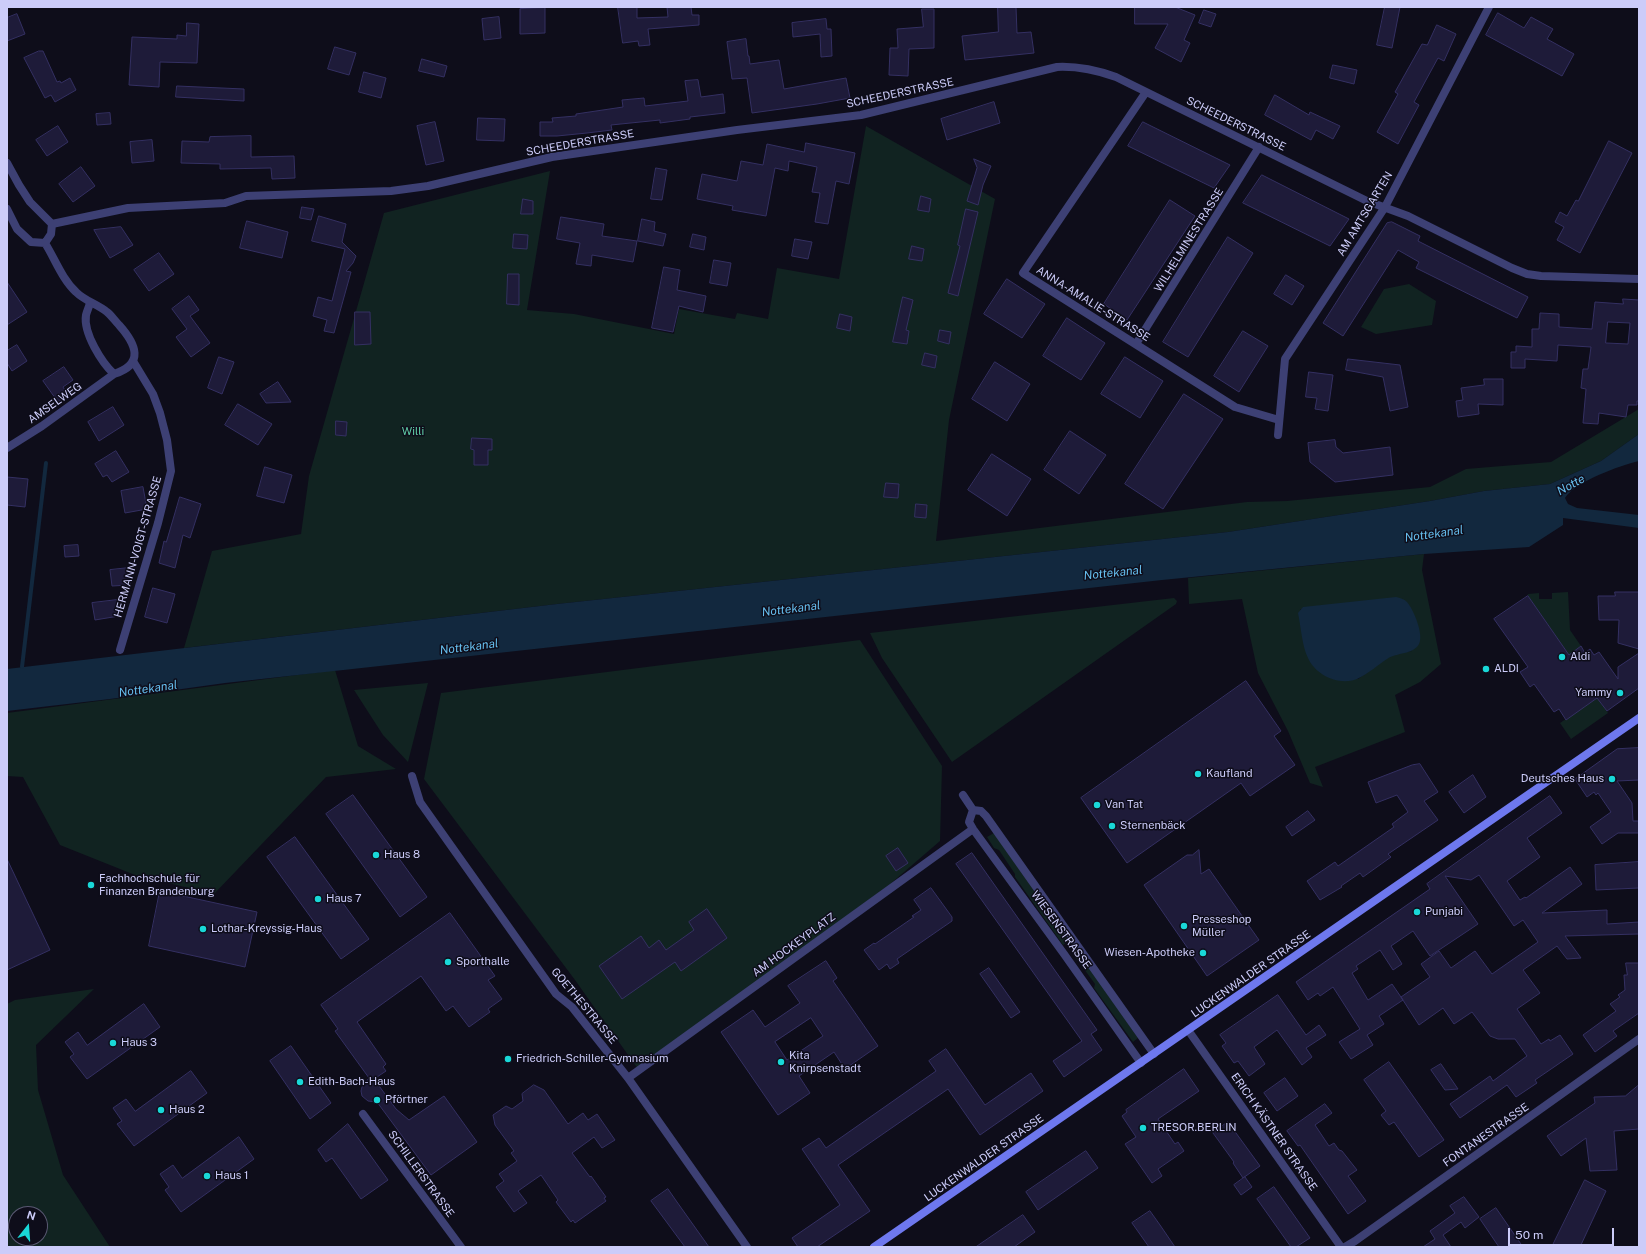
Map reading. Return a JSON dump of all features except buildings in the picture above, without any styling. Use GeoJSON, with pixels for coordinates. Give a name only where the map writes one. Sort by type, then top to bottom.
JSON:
{"type":"FeatureCollection","features":[{"type":"Feature","properties":{"kind":"main road","name":"LUCKENWALDER STRASSE"},"geometry":{"type":"LineString","coordinates":[[874,1247],[1639,718]]}},
{"type":"Feature","properties":{"kind":"street","name":"AM AMTSGARTEN"},"geometry":{"type":"LineString","coordinates":[[1278,435],[1285,359],[1385,207],[1489,7]]}},
{"type":"Feature","properties":{"kind":"street","name":"SCHEEDERSTRASSE"},"geometry":{"type":"LineString","coordinates":[[52,224],[128,208],[225,202],[246,196],[391,191],[428,186],[552,157],[737,130],[861,115],[1057,67],[1072,66],[1094,69],[1116,77],[1368,201],[1408,216],[1512,268],[1528,274],[1541,276],[1639,280]]}},
{"type":"Feature","properties":{"kind":"street","name":"ANNA-AMALIE-STRASSE"},"geometry":{"type":"LineString","coordinates":[[1146,92],[1023,273],[1235,407],[1279,420]]}},
{"type":"Feature","properties":{"kind":"street","name":"WILHELMINESTRASSE"},"geometry":{"type":"LineString","coordinates":[[1136,344],[1260,147]]}},
{"type":"Feature","properties":{"kind":"street"},"geometry":{"type":"LineString","coordinates":[[7,163],[30,202],[52,224],[51,234],[45,243],[31,242],[23,236],[17,229],[7,209]]}},
{"type":"Feature","properties":{"kind":"street","name":"HERMANN-VOIGT-STRASSE"},"geometry":{"type":"LineString","coordinates":[[45,243],[65,279],[76,292],[90,303],[106,312],[125,332],[133,346],[135,353],[133,361],[153,394],[167,440],[171,471],[158,523],[120,650]]}},
{"type":"Feature","properties":{"kind":"street"},"geometry":{"type":"LineString","coordinates":[[90,303],[86,316],[89,332],[95,350],[105,366],[114,374],[130,367],[133,361]]}},
{"type":"Feature","properties":{"kind":"street","name":"AMSELWEG"},"geometry":{"type":"LineString","coordinates":[[7,448],[42,426],[114,374]]}},
{"type":"Feature","properties":{"kind":"street","name":"GOETHESTRASSE"},"geometry":{"type":"LineString","coordinates":[[412,776],[420,802],[556,994],[572,1007],[628,1078],[747,1247]]}},
{"type":"Feature","properties":{"kind":"street","name":"WIESENSTRASSE"},"geometry":{"type":"LineString","coordinates":[[963,795],[973,810],[981,812],[986,816],[1154,1054]]}},
{"type":"Feature","properties":{"kind":"street"},"geometry":{"type":"LineString","coordinates":[[973,810],[969,822],[974,829]]}},
{"type":"Feature","properties":{"kind":"street","name":"AM HOCKEYPLATZ"},"geometry":{"type":"LineString","coordinates":[[628,1078],[974,829]]}},
{"type":"Feature","properties":{"kind":"street","name":"WIESENSTRASSE"},"geometry":{"type":"LineString","coordinates":[[974,829],[1141,1063]]}},
{"type":"Feature","properties":{"kind":"street","name":"ERICH KÄSTNER STRASSE"},"geometry":{"type":"LineString","coordinates":[[1188,1030],[1341,1247]]}},
{"type":"Feature","properties":{"kind":"street","name":"FONTANESTRASSE"},"geometry":{"type":"LineString","coordinates":[[1345,1247],[1362,1237],[1639,1039]]}},
{"type":"Feature","properties":{"kind":"street","name":"SCHILLERSTRASSE"},"geometry":{"type":"LineString","coordinates":[[364,1114],[461,1247]]}},
{"type":"Feature","properties":{"kind":"green space","name":"Willi"},"geometry":{"type":"Polygon","coordinates":[[[866,126],[995,199],[949,420],[936,541],[1247,502],[1287,501],[1430,487],[1466,469],[1551,462],[1639,409],[1639,434],[1601,461],[1550,484],[1484,491],[1430,501],[1228,532],[557,604],[184,648],[212,551],[301,534],[309,476],[384,213],[550,171],[527,310],[574,314],[674,334],[679,309],[735,319],[737,313],[768,319],[777,268],[839,279],[866,126]]]}},
{"type":"Feature","properties":{"kind":"green space"},"geometry":{"type":"Polygon","coordinates":[[[1409,284],[1436,301],[1432,325],[1376,334],[1361,327],[1384,289],[1409,284]]]}},
{"type":"Feature","properties":{"kind":"green space"},"geometry":{"type":"Polygon","coordinates":[[[1424,554],[1422,570],[1441,664],[1420,682],[1395,695],[1405,732],[1315,767],[1323,787],[1310,783],[1288,731],[1258,673],[1242,599],[1189,604],[1188,578],[1424,554]],[[1300,609],[1358,679],[1388,657],[1396,653],[1412,651],[1300,609]]]}},
{"type":"Feature","properties":{"kind":"green space"},"geometry":{"type":"Polygon","coordinates":[[[1568,592],[1570,630],[1581,646],[1569,655],[1528,596],[1528,594],[1539,593],[1539,599],[1552,599],[1552,593],[1568,592]]]}},
{"type":"Feature","properties":{"kind":"green space"},"geometry":{"type":"Polygon","coordinates":[[[1174,598],[1177,601],[1176,604],[952,762],[882,658],[870,633],[1174,598]]]}},
{"type":"Feature","properties":{"kind":"green space"},"geometry":{"type":"Polygon","coordinates":[[[860,640],[942,766],[940,841],[889,885],[638,1069],[575,980],[424,779],[441,693],[860,640]]]}},
{"type":"Feature","properties":{"kind":"green space"},"geometry":{"type":"Polygon","coordinates":[[[335,670],[358,746],[396,769],[326,777],[214,894],[135,875],[60,845],[23,777],[7,776],[7,713],[335,670]]]}},
{"type":"Feature","properties":{"kind":"green space"},"geometry":{"type":"Polygon","coordinates":[[[428,683],[408,762],[383,735],[354,690],[428,683]]]}},
{"type":"Feature","properties":{"kind":"green space"},"geometry":{"type":"Polygon","coordinates":[[[1597,698],[1608,713],[1571,739],[1560,723],[1597,698]]]}},
{"type":"Feature","properties":{"kind":"green space"},"geometry":{"type":"Polygon","coordinates":[[[994,833],[1069,941],[1063,945],[1015,877],[1015,874],[999,850],[994,848],[987,837],[994,833]]]}},
{"type":"Feature","properties":{"kind":"green space"},"geometry":{"type":"Polygon","coordinates":[[[1075,950],[1077,950],[1138,1038],[1133,1042],[1094,988],[1095,984],[1073,954],[1075,950]]]}},
{"type":"Feature","properties":{"kind":"green space"},"geometry":{"type":"Polygon","coordinates":[[[94,989],[36,1045],[38,1090],[63,1175],[110,1247],[7,1247],[7,1004],[15,1000],[94,989]]]}},
{"type":"Feature","properties":{"kind":"water"},"geometry":{"type":"Polygon","coordinates":[[[1639,434],[1639,461],[1610,470],[1588,480],[1578,486],[1565,498],[1568,504],[1577,508],[1639,515],[1639,528],[1563,518],[1563,525],[1529,547],[1424,554],[1162,580],[225,683],[110,699],[7,711],[7,669],[557,604],[1228,532],[1430,501],[1484,491],[1550,484],[1601,461],[1639,434]]]}},
{"type":"Feature","properties":{"kind":"water"},"geometry":{"type":"Polygon","coordinates":[[[1396,597],[1407,602],[1415,616],[1420,635],[1419,644],[1416,648],[1409,652],[1387,659],[1363,676],[1352,680],[1345,681],[1330,678],[1317,670],[1308,658],[1304,648],[1298,613],[1303,607],[1396,597]]]}},
{"type":"Feature","properties":{"kind":"waterway"},"geometry":{"type":"LineString","coordinates":[[22,667],[46,463]]}},
{"type":"Feature","properties":{"kind":"place","name":"Aldi"},"geometry":{"type":"Point","coordinates":[1562,657]}},
{"type":"Feature","properties":{"kind":"place","name":"ALDI"},"geometry":{"type":"Point","coordinates":[1486,669]}},
{"type":"Feature","properties":{"kind":"place","name":"Yammy"},"geometry":{"type":"Point","coordinates":[1620,693]}},
{"type":"Feature","properties":{"kind":"place","name":"Kaufland"},"geometry":{"type":"Point","coordinates":[1198,774]}},
{"type":"Feature","properties":{"kind":"place","name":"Deutsches Haus"},"geometry":{"type":"Point","coordinates":[1612,779]}},
{"type":"Feature","properties":{"kind":"place","name":"Van Tat"},"geometry":{"type":"Point","coordinates":[1097,805]}},
{"type":"Feature","properties":{"kind":"place","name":"Sternenbäck"},"geometry":{"type":"Point","coordinates":[1112,826]}},
{"type":"Feature","properties":{"kind":"place","name":"Haus 8"},"geometry":{"type":"Point","coordinates":[376,855]}},
{"type":"Feature","properties":{"kind":"place","name":"Fachhochschule für Finanzen Brandenburg"},"geometry":{"type":"Point","coordinates":[91,885]}},
{"type":"Feature","properties":{"kind":"place","name":"Haus 7"},"geometry":{"type":"Point","coordinates":[318,899]}},
{"type":"Feature","properties":{"kind":"place","name":"Punjabi"},"geometry":{"type":"Point","coordinates":[1417,912]}},
{"type":"Feature","properties":{"kind":"place","name":"Presseshop Müller"},"geometry":{"type":"Point","coordinates":[1184,926]}},
{"type":"Feature","properties":{"kind":"place","name":"Lothar-Kreyssig-Haus"},"geometry":{"type":"Point","coordinates":[203,929]}},
{"type":"Feature","properties":{"kind":"place","name":"Wiesen-Apotheke"},"geometry":{"type":"Point","coordinates":[1203,953]}},
{"type":"Feature","properties":{"kind":"place","name":"Sporthalle"},"geometry":{"type":"Point","coordinates":[448,962]}},
{"type":"Feature","properties":{"kind":"place","name":"Haus 3"},"geometry":{"type":"Point","coordinates":[113,1043]}},
{"type":"Feature","properties":{"kind":"place","name":"Friedrich-Schiller-Gymnasium"},"geometry":{"type":"Point","coordinates":[508,1059]}},
{"type":"Feature","properties":{"kind":"place","name":"Kita Knirpsenstadt"},"geometry":{"type":"Point","coordinates":[781,1062]}},
{"type":"Feature","properties":{"kind":"place","name":"Edith-Bach-Haus"},"geometry":{"type":"Point","coordinates":[300,1082]}},
{"type":"Feature","properties":{"kind":"place","name":"Pförtner"},"geometry":{"type":"Point","coordinates":[377,1100]}},
{"type":"Feature","properties":{"kind":"place","name":"Haus 2"},"geometry":{"type":"Point","coordinates":[161,1110]}},
{"type":"Feature","properties":{"kind":"place","name":"TRESOR.BERLIN"},"geometry":{"type":"Point","coordinates":[1143,1128]}},
{"type":"Feature","properties":{"kind":"place","name":"Haus 1"},"geometry":{"type":"Point","coordinates":[207,1176]}},
{"type":"Feature","properties":{"kind":"water label","name":"Notte"},"geometry":{"type":"Point","coordinates":[1571,485]}},
{"type":"Feature","properties":{"kind":"water label","name":"Nottekanal"},"geometry":{"type":"Point","coordinates":[1434,534]}},
{"type":"Feature","properties":{"kind":"water label","name":"Nottekanal"},"geometry":{"type":"Point","coordinates":[1113,573]}},
{"type":"Feature","properties":{"kind":"water label","name":"Nottekanal"},"geometry":{"type":"Point","coordinates":[791,609]}},
{"type":"Feature","properties":{"kind":"water label","name":"Nottekanal"},"geometry":{"type":"Point","coordinates":[469,647]}},
{"type":"Feature","properties":{"kind":"water label","name":"Nottekanal"},"geometry":{"type":"Point","coordinates":[148,689]}}]}
